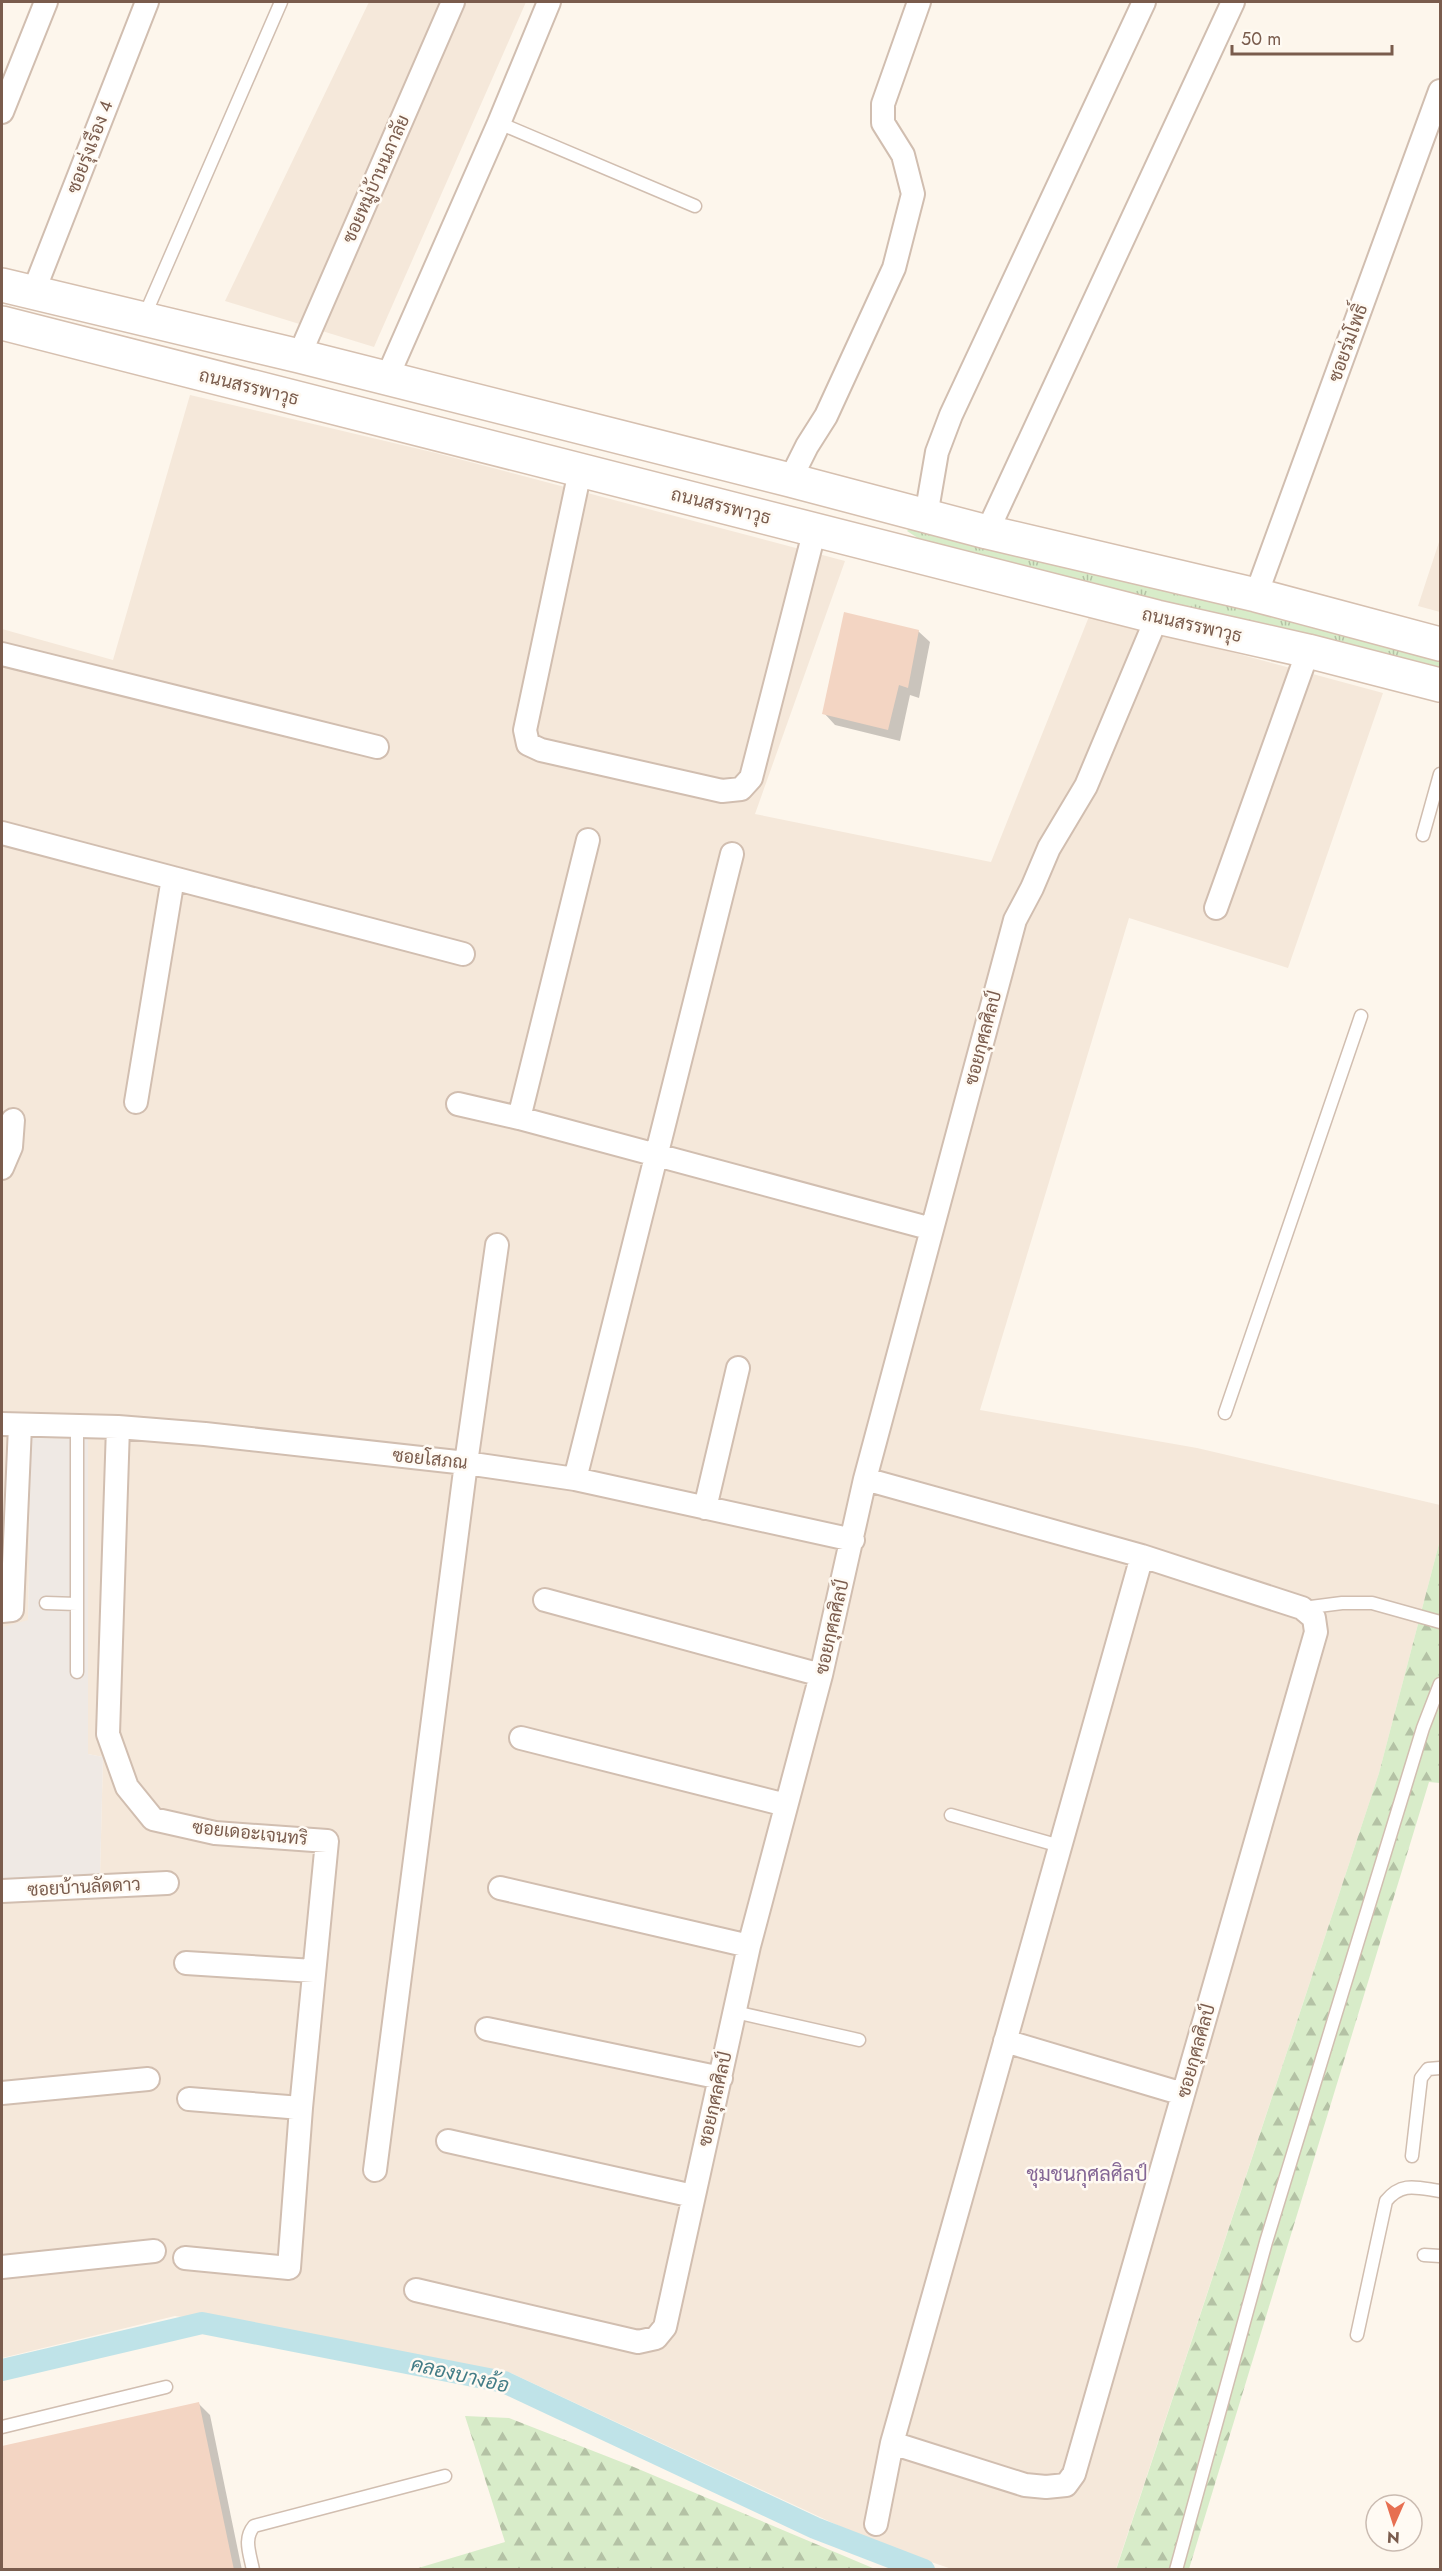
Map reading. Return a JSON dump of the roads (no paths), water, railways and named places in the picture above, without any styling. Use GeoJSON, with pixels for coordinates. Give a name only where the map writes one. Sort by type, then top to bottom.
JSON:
{"type":"FeatureCollection","features":[{"type":"Feature","properties":{"kind":"main road"},"geometry":{"type":"LineString","coordinates":[[2,285],[299,356],[987,532],[1257,595],[1440,644]]}},
{"type":"Feature","properties":{"kind":"main road","name":"ถนนสรรพาวุธ"},"geometry":{"type":"LineString","coordinates":[[2,323],[815,529],[862,543],[1440,685]]}},
{"type":"Feature","properties":{"kind":"main road"},"geometry":{"type":"LineString","coordinates":[[862,543],[871,501]]}},
{"type":"Feature","properties":{"kind":"street"},"geometry":{"type":"LineString","coordinates":[[2,112],[6,86],[46,2]]}},
{"type":"Feature","properties":{"kind":"street","name":"ซอยรุ่งเรือง 4"},"geometry":{"type":"LineString","coordinates":[[33,293],[147,2]]}},
{"type":"Feature","properties":{"kind":"street","name":"ซอยหมู่บ้านนภาลัย"},"geometry":{"type":"LineString","coordinates":[[299,356],[453,2]]}},
{"type":"Feature","properties":{"kind":"street"},"geometry":{"type":"LineString","coordinates":[[386,380],[499,123],[549,2]]}},
{"type":"Feature","properties":{"kind":"street"},"geometry":{"type":"LineString","coordinates":[[790,480],[807,446],[826,416],[894,268],[913,194],[903,155],[883,123],[883,104],[918,2]]}},
{"type":"Feature","properties":{"kind":"street"},"geometry":{"type":"LineString","coordinates":[[926,516],[937,452],[951,415],[1144,2]]}},
{"type":"Feature","properties":{"kind":"street"},"geometry":{"type":"LineString","coordinates":[[987,532],[1233,2]]}},
{"type":"Feature","properties":{"kind":"street","name":"ซอยร่มโพธิ์"},"geometry":{"type":"LineString","coordinates":[[1257,595],[1440,91]]}},
{"type":"Feature","properties":{"kind":"street"},"geometry":{"type":"LineString","coordinates":[[580,471],[525,730],[528,744],[542,750],[722,791],[741,789],[751,778],[815,529]]}},
{"type":"Feature","properties":{"kind":"street","name":"ซอยกุศลศิลป์"},"geometry":{"type":"LineString","coordinates":[[416,2290],[638,2342],[656,2338],[665,2327],[749,1946],[821,1675],[865,1479],[1015,920],[1049,848],[1086,786],[1157,617]]}},
{"type":"Feature","properties":{"kind":"street"},"geometry":{"type":"LineString","coordinates":[[1216,908],[1308,651]]}},
{"type":"Feature","properties":{"kind":"street"},"geometry":{"type":"LineString","coordinates":[[2,654],[377,747]]}},
{"type":"Feature","properties":{"kind":"street"},"geometry":{"type":"LineString","coordinates":[[2,834],[463,954]]}},
{"type":"Feature","properties":{"kind":"street"},"geometry":{"type":"LineString","coordinates":[[519,1118],[588,840]]}},
{"type":"Feature","properties":{"kind":"street"},"geometry":{"type":"LineString","coordinates":[[575,1479],[732,854]]}},
{"type":"Feature","properties":{"kind":"street"},"geometry":{"type":"LineString","coordinates":[[136,1102],[173,878]]}},
{"type":"Feature","properties":{"kind":"street"},"geometry":{"type":"LineString","coordinates":[[458,1104],[519,1118],[932,1229]]}},
{"type":"Feature","properties":{"kind":"street"},"geometry":{"type":"LineString","coordinates":[[2,1168],[11,1147],[13,1120]]}},
{"type":"Feature","properties":{"kind":"street"},"geometry":{"type":"LineString","coordinates":[[375,2170],[466,1463],[497,1245]]}},
{"type":"Feature","properties":{"kind":"street"},"geometry":{"type":"LineString","coordinates":[[705,1508],[738,1368]]}},
{"type":"Feature","properties":{"kind":"street"},"geometry":{"type":"LineString","coordinates":[[2,1611],[12,1610],[11,1425]]}},
{"type":"Feature","properties":{"kind":"street","name":"ซอยโสภณ"},"geometry":{"type":"LineString","coordinates":[[11,1425],[118,1427],[466,1463],[575,1479],[853,1540]]}},
{"type":"Feature","properties":{"kind":"street","name":"ซอยเดอะเจนทริ"},"geometry":{"type":"LineString","coordinates":[[118,1427],[108,1734],[126,1787],[153,1819],[215,1833],[327,1841],[301,2108],[289,2268],[185,2258]]}},
{"type":"Feature","properties":{"kind":"street"},"geometry":{"type":"LineString","coordinates":[[865,1479],[1142,1556],[1302,1608]]}},
{"type":"Feature","properties":{"kind":"street"},"geometry":{"type":"LineString","coordinates":[[876,2524],[892,2443],[1142,1556]]}},
{"type":"Feature","properties":{"kind":"street"},"geometry":{"type":"LineString","coordinates":[[545,1600],[821,1675]]}},
{"type":"Feature","properties":{"kind":"street","name":"ซอยกุศลศิลป์"},"geometry":{"type":"LineString","coordinates":[[892,2443],[1025,2485],[1046,2487],[1066,2485],[1074,2474],[1316,1632],[1314,1618],[1302,1608]]}},
{"type":"Feature","properties":{"kind":"street"},"geometry":{"type":"LineString","coordinates":[[521,1738],[786,1805]]}},
{"type":"Feature","properties":{"kind":"street","name":"ซอยบ้านลัดดาว"},"geometry":{"type":"LineString","coordinates":[[2,1891],[167,1882]]}},
{"type":"Feature","properties":{"kind":"street"},"geometry":{"type":"LineString","coordinates":[[500,1888],[749,1946]]}},
{"type":"Feature","properties":{"kind":"street"},"geometry":{"type":"LineString","coordinates":[[186,1964],[314,1971]]}},
{"type":"Feature","properties":{"kind":"street"},"geometry":{"type":"LineString","coordinates":[[487,2029],[721,2078]]}},
{"type":"Feature","properties":{"kind":"street"},"geometry":{"type":"LineString","coordinates":[[1005,2041],[1183,2094]]}},
{"type":"Feature","properties":{"kind":"street"},"geometry":{"type":"LineString","coordinates":[[2,2093],[148,2079]]}},
{"type":"Feature","properties":{"kind":"street"},"geometry":{"type":"LineString","coordinates":[[189,2099],[301,2108]]}},
{"type":"Feature","properties":{"kind":"street"},"geometry":{"type":"LineString","coordinates":[[448,2141],[693,2196]]}},
{"type":"Feature","properties":{"kind":"street"},"geometry":{"type":"LineString","coordinates":[[2,2267],[154,2251]]}},
{"type":"Feature","properties":{"kind":"lane"},"geometry":{"type":"LineString","coordinates":[[144,319],[281,2]]}},
{"type":"Feature","properties":{"kind":"lane"},"geometry":{"type":"LineString","coordinates":[[499,123],[695,206]]}},
{"type":"Feature","properties":{"kind":"lane"},"geometry":{"type":"LineString","coordinates":[[1423,835],[1440,774]]}},
{"type":"Feature","properties":{"kind":"lane"},"geometry":{"type":"LineString","coordinates":[[1226,1413],[1361,1016]]}},
{"type":"Feature","properties":{"kind":"lane"},"geometry":{"type":"LineString","coordinates":[[77,1427],[77,1672]]}},
{"type":"Feature","properties":{"kind":"lane"},"geometry":{"type":"LineString","coordinates":[[46,1603],[77,1604]]}},
{"type":"Feature","properties":{"kind":"lane"},"geometry":{"type":"LineString","coordinates":[[1302,1608],[1342,1603],[1372,1603],[1440,1622]]}},
{"type":"Feature","properties":{"kind":"lane"},"geometry":{"type":"LineString","coordinates":[[1176,2570],[1266,2242],[1423,1728],[1440,1684]]}},
{"type":"Feature","properties":{"kind":"lane"},"geometry":{"type":"LineString","coordinates":[[951,1815],[1060,1845]]}},
{"type":"Feature","properties":{"kind":"lane"},"geometry":{"type":"LineString","coordinates":[[735,2012],[859,2040]]}},
{"type":"Feature","properties":{"kind":"lane"},"geometry":{"type":"LineString","coordinates":[[1412,2156],[1421,2078],[1428,2069],[1440,2068]]}},
{"type":"Feature","properties":{"kind":"lane"},"geometry":{"type":"LineString","coordinates":[[1357,2335],[1386,2201],[1395,2190],[1404,2187],[1440,2191]]}},
{"type":"Feature","properties":{"kind":"lane"},"geometry":{"type":"LineString","coordinates":[[1424,2255],[1440,2256]]}},
{"type":"Feature","properties":{"kind":"lane"},"geometry":{"type":"LineString","coordinates":[[2,2427],[166,2387]]}},
{"type":"Feature","properties":{"kind":"lane"},"geometry":{"type":"LineString","coordinates":[[253,2570],[247,2540],[248,2532],[254,2526],[445,2475]]}},
{"type":"Feature","properties":{"kind":"waterway","name":"คลองบางอ้อ"},"geometry":{"type":"LineString","coordinates":[[2,2370],[202,2323],[504,2382],[815,2528],[924,2570]]}},
{"type":"Feature","properties":{"kind":"district","name":"ชุมชนกุศลศิลป์"},"geometry":{"type":"Point","coordinates":[1087,2174]}}]}
